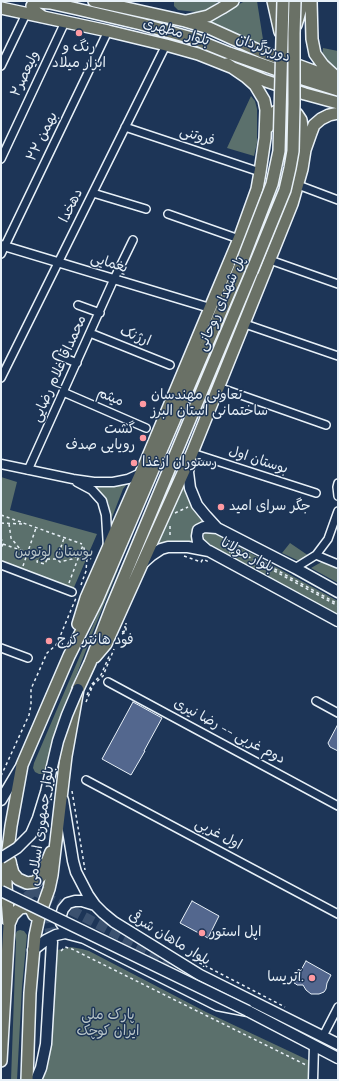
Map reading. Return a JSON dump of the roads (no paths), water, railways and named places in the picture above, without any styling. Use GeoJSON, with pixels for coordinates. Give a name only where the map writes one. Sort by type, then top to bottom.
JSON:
{"type":"FeatureCollection","features":[{"type":"Feature","properties":{"kind":"main road"},"geometry":{"type":"LineString","coordinates":[[1,7],[12,1]]}},
{"type":"Feature","properties":{"kind":"main road","name":"بلوار مطهری"},"geometry":{"type":"LineString","coordinates":[[94,1],[185,21],[208,28],[262,52],[338,79]]}},
{"type":"Feature","properties":{"kind":"main road"},"geometry":{"type":"LineString","coordinates":[[185,21],[208,16],[233,1]]}},
{"type":"Feature","properties":{"kind":"main road"},"geometry":{"type":"LineString","coordinates":[[273,1],[282,38]]}},
{"type":"Feature","properties":{"kind":"main road","name":"پل شهدای روحانی"},"geometry":{"type":"LineString","coordinates":[[97,600],[240,267],[272,184],[280,151],[283,1]]}},
{"type":"Feature","properties":{"kind":"main road","name":"پل شهدای روحانی"},"geometry":{"type":"LineString","coordinates":[[112,606],[285,190],[293,151],[295,1]]}},
{"type":"Feature","properties":{"kind":"main road"},"geometry":{"type":"LineString","coordinates":[[294,33],[303,1]]}},
{"type":"Feature","properties":{"kind":"main road"},"geometry":{"type":"LineString","coordinates":[[311,1],[312,39],[315,54],[323,65],[338,79]]}},
{"type":"Feature","properties":{"kind":"main road"},"geometry":{"type":"LineString","coordinates":[[38,2],[34,3],[32,6],[33,10],[44,17]]}},
{"type":"Feature","properties":{"kind":"main road","name":"دوربرگردان"},"geometry":{"type":"LineString","coordinates":[[38,2],[77,9],[192,38],[229,53],[338,90]]}},
{"type":"Feature","properties":{"kind":"main road","name":"بلوار مطهری"},"geometry":{"type":"LineString","coordinates":[[1,7],[26,14],[108,31],[198,54],[227,64],[266,81],[338,103]]}},
{"type":"Feature","properties":{"kind":"main road"},"geometry":{"type":"LineString","coordinates":[[69,656],[86,598],[141,473],[239,239],[254,195],[260,172],[265,138],[266,110],[264,100],[260,92],[246,77],[227,64]]}},
{"type":"Feature","properties":{"kind":"main road"},"geometry":{"type":"LineString","coordinates":[[265,138],[273,113],[279,110],[292,112],[297,114],[300,120],[305,150]]}},
{"type":"Feature","properties":{"kind":"main road"},"geometry":{"type":"LineString","coordinates":[[90,663],[106,644],[192,453],[292,204],[298,185],[305,150],[314,125],[329,115],[338,113]]}},
{"type":"Feature","properties":{"kind":"main road","name":"بلوار مولانا"},"geometry":{"type":"LineString","coordinates":[[192,453],[188,472],[190,488],[197,505],[217,528],[338,592]]}},
{"type":"Feature","properties":{"kind":"main road"},"geometry":{"type":"LineString","coordinates":[[209,551],[198,542],[198,530],[204,527],[217,528]]}},
{"type":"Feature","properties":{"kind":"main road","name":"بلوار مولانا"},"geometry":{"type":"LineString","coordinates":[[141,565],[152,555],[161,549],[168,547],[188,547],[209,551],[338,621]]}},
{"type":"Feature","properties":{"kind":"main road","name":"بلوار جمهوری اسلامی"},"geometry":{"type":"LineString","coordinates":[[1,1061],[7,962],[5,927],[6,866],[10,826],[22,765],[69,656],[97,600]]}},
{"type":"Feature","properties":{"kind":"main road","name":"بلوار جمهوری اسلامی"},"geometry":{"type":"LineString","coordinates":[[27,1080],[30,993],[35,936],[39,917],[51,882],[56,840],[68,791],[66,756],[78,689],[90,663],[112,606]]}},
{"type":"Feature","properties":{"kind":"main road"},"geometry":{"type":"LineString","coordinates":[[1,858],[17,848],[30,834],[38,818],[46,792],[58,741],[78,689]]}},
{"type":"Feature","properties":{"kind":"main road"},"geometry":{"type":"LineString","coordinates":[[1,800],[22,765]]}},
{"type":"Feature","properties":{"kind":"main road","name":"بلوار ماهان شرقی"},"geometry":{"type":"LineString","coordinates":[[68,791],[73,861],[76,872],[95,905],[103,913],[114,922],[200,974],[338,1044]]}},
{"type":"Feature","properties":{"kind":"main road"},"geometry":{"type":"LineString","coordinates":[[10,826],[10,858],[13,873],[18,879],[27,883],[35,882],[41,876],[56,840]]}},
{"type":"Feature","properties":{"kind":"main road"},"geometry":{"type":"LineString","coordinates":[[1,892],[248,1011],[338,1058]]}},
{"type":"Feature","properties":{"kind":"main road"},"geometry":{"type":"LineString","coordinates":[[95,905],[82,901],[68,903],[63,909],[61,915],[61,923],[64,928],[69,932],[217,1005],[248,1011]]}},
{"type":"Feature","properties":{"kind":"main road"},"geometry":{"type":"LineString","coordinates":[[5,927],[16,911],[20,908],[26,907],[31,909],[34,913],[35,936]]}},
{"type":"Feature","properties":{"kind":"main road"},"geometry":{"type":"LineString","coordinates":[[34,950],[46,940],[56,935],[65,933],[80,937]]}},
{"type":"Feature","properties":{"kind":"main road"},"geometry":{"type":"LineString","coordinates":[[36,1080],[41,1068],[46,1044],[52,942]]}},
{"type":"Feature","properties":{"kind":"street"},"geometry":{"type":"LineString","coordinates":[[1,66],[26,14]]}},
{"type":"Feature","properties":{"kind":"street","name":"ولیعصر۲"},"geometry":{"type":"LineString","coordinates":[[1,158],[65,22]]}},
{"type":"Feature","properties":{"kind":"street","name":"۲۲ بهمن"},"geometry":{"type":"LineString","coordinates":[[1,254],[3,245],[108,31]]}},
{"type":"Feature","properties":{"kind":"street","name":"دهخدا"},"geometry":{"type":"LineString","coordinates":[[1,378],[166,45]]}},
{"type":"Feature","properties":{"kind":"street","name":"فروتنی"},"geometry":{"type":"LineString","coordinates":[[126,127],[260,172]]}},
{"type":"Feature","properties":{"kind":"street"},"geometry":{"type":"LineString","coordinates":[[298,185],[338,200]]}},
{"type":"Feature","properties":{"kind":"street"},"geometry":{"type":"LineString","coordinates":[[93,192],[146,208]]}},
{"type":"Feature","properties":{"kind":"street"},"geometry":{"type":"LineString","coordinates":[[168,214],[239,239]]}},
{"type":"Feature","properties":{"kind":"street","name":"محمداقا غلام رضایی"},"geometry":{"type":"LineString","coordinates":[[28,470],[133,240]]}},
{"type":"Feature","properties":{"kind":"street","name":"یغمایی"},"geometry":{"type":"LineString","coordinates":[[3,245],[210,308]]}},
{"type":"Feature","properties":{"kind":"street"},"geometry":{"type":"LineString","coordinates":[[270,260],[338,284]]}},
{"type":"Feature","properties":{"kind":"street"},"geometry":{"type":"LineString","coordinates":[[78,305],[100,313]]}},
{"type":"Feature","properties":{"kind":"street"},"geometry":{"type":"LineString","coordinates":[[245,324],[338,356]]}},
{"type":"Feature","properties":{"kind":"street","name":"ارژنک"},"geometry":{"type":"LineString","coordinates":[[90,333],[170,365]]}},
{"type":"Feature","properties":{"kind":"street"},"geometry":{"type":"LineString","coordinates":[[57,355],[77,363]]}},
{"type":"Feature","properties":{"kind":"street"},"geometry":{"type":"LineString","coordinates":[[218,387],[326,425]]}},
{"type":"Feature","properties":{"kind":"street","name":"میثم"},"geometry":{"type":"LineString","coordinates":[[63,392],[146,428]]}},
{"type":"Feature","properties":{"kind":"street","name":"بوستان اول"},"geometry":{"type":"LineString","coordinates":[[192,453],[316,493]]}},
{"type":"Feature","properties":{"kind":"street"},"geometry":{"type":"LineString","coordinates":[[1,464],[94,482],[113,482],[128,479],[141,473]]}},
{"type":"Feature","properties":{"kind":"street"},"geometry":{"type":"LineString","coordinates":[[73,479],[92,490],[102,501],[106,515],[108,548]]}},
{"type":"Feature","properties":{"kind":"street"},"geometry":{"type":"LineString","coordinates":[[338,483],[338,496]]}},
{"type":"Feature","properties":{"kind":"street"},"geometry":{"type":"LineString","coordinates":[[295,568],[316,555],[328,539],[338,511]]}},
{"type":"Feature","properties":{"kind":"street"},"geometry":{"type":"LineString","coordinates":[[316,555],[338,564]]}},
{"type":"Feature","properties":{"kind":"street"},"geometry":{"type":"LineString","coordinates":[[1,565],[74,593]]}},
{"type":"Feature","properties":{"kind":"street"},"geometry":{"type":"LineString","coordinates":[[1,648],[28,658]]}},
{"type":"Feature","properties":{"kind":"street","name":"دوم غربی -- رضا نیری"},"geometry":{"type":"LineString","coordinates":[[108,682],[338,806]]}},
{"type":"Feature","properties":{"kind":"street"},"geometry":{"type":"LineString","coordinates":[[316,701],[338,713]]}},
{"type":"Feature","properties":{"kind":"street","name":"اول غربی"},"geometry":{"type":"LineString","coordinates":[[86,780],[338,914]]}},
{"type":"Feature","properties":{"kind":"street"},"geometry":{"type":"LineString","coordinates":[[323,1036],[338,1007]]}},
{"type":"Feature","properties":{"kind":"street"},"geometry":{"type":"LineString","coordinates":[[313,1080],[314,1046]]}},
{"type":"Feature","properties":{"kind":"tunnel"},"geometry":{"type":"LineString","coordinates":[[18,882],[143,948],[171,961]]}},
{"type":"Feature","properties":{"kind":"tunnel"},"geometry":{"type":"LineString","coordinates":[[27,890],[39,904],[48,919],[52,942]]}},
{"type":"Feature","properties":{"kind":"place","name":"رنگ و ابزار میلاد"},"geometry":{"type":"Point","coordinates":[79,33]}},
{"type":"Feature","properties":{"kind":"place","name":"تعاونی مهندسان ساختمانی استان البرز"},"geometry":{"type":"Point","coordinates":[143,404]}},
{"type":"Feature","properties":{"kind":"place","name":"گشت رویایی صدف"},"geometry":{"type":"Point","coordinates":[143,438]}},
{"type":"Feature","properties":{"kind":"place","name":"رستوران ازغذا"},"geometry":{"type":"Point","coordinates":[134,463]}},
{"type":"Feature","properties":{"kind":"place","name":"جگر سرای امید"},"geometry":{"type":"Point","coordinates":[221,507]}},
{"type":"Feature","properties":{"kind":"place","name":"فود هانتر کرج"},"geometry":{"type":"Point","coordinates":[49,641]}},
{"type":"Feature","properties":{"kind":"place","name":"اپل استور"},"geometry":{"type":"Point","coordinates":[202,933]}},
{"type":"Feature","properties":{"kind":"place","name":"آتریسا."},"geometry":{"type":"Point","coordinates":[312,978]}},
{"type":"Feature","properties":{"kind":"park label","name":"بوستان لوتوس"},"geometry":{"type":"Point","coordinates":[54,553]}},
{"type":"Feature","properties":{"kind":"park label","name":"پارک ملی ایران کوچک"},"geometry":{"type":"Point","coordinates":[108,1024]}}]}
